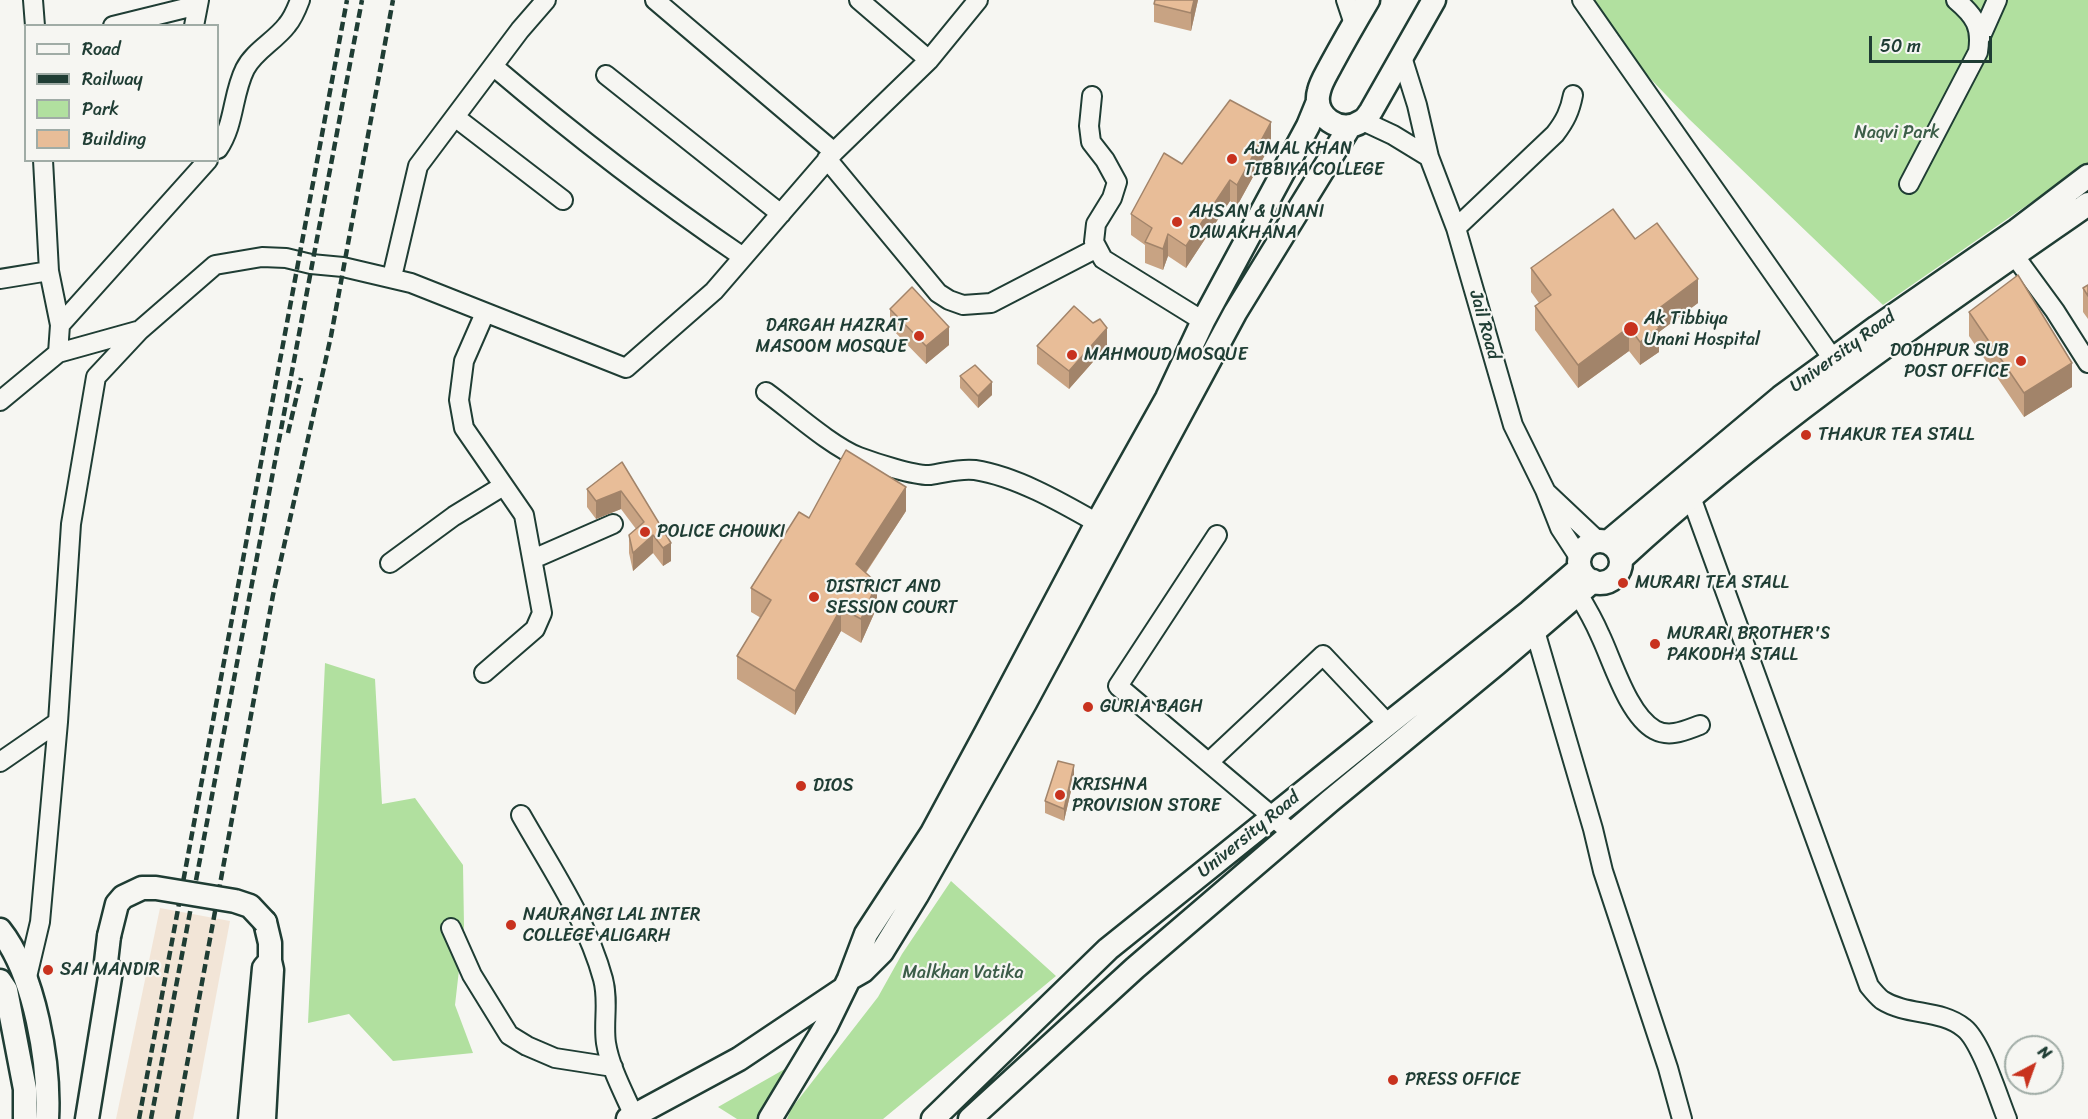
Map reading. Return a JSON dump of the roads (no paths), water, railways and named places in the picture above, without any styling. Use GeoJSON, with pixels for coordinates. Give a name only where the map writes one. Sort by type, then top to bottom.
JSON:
{"type":"FeatureCollection","features":[{"type":"Feature","properties":{"kind":"main road"},"geometry":{"type":"LineString","coordinates":[[1107,528],[1203,321],[1308,126],[1322,83],[1368,0]]}},
{"type":"Feature","properties":{"kind":"main road"},"geometry":{"type":"LineString","coordinates":[[771,1119],[825,1026],[846,984],[866,934],[932,833],[1107,528],[1235,313],[1357,124],[1371,111],[1434,0]]}},
{"type":"Feature","properties":{"kind":"main road"},"geometry":{"type":"LineString","coordinates":[[1317,104],[1323,117],[1336,125],[1357,124]]}},
{"type":"Feature","properties":{"kind":"main road","name":"University Road"},"geometry":{"type":"LineString","coordinates":[[1609,547],[1781,397],[2017,231],[2088,176]]}},
{"type":"Feature","properties":{"kind":"main road","name":"University Road"},"geometry":{"type":"LineString","coordinates":[[1609,547],[1691,497],[1866,359],[2088,204]]}},
{"type":"Feature","properties":{"kind":"main road"},"geometry":{"type":"LineString","coordinates":[[1590,543],[1609,547],[1618,573],[1607,582],[1583,575],[1583,549],[1590,543]]}},
{"type":"Feature","properties":{"kind":"main road","name":"University Road"},"geometry":{"type":"LineString","coordinates":[[970,1119],[1135,968],[1292,833],[1535,631],[1583,575]]}},
{"type":"Feature","properties":{"kind":"main road","name":"University Road"},"geometry":{"type":"LineString","coordinates":[[933,1119],[1108,950],[1529,612],[1583,575]]}},
{"type":"Feature","properties":{"kind":"main road"},"geometry":{"type":"LineString","coordinates":[[87,1119],[111,971],[106,962],[109,936],[117,904],[123,897],[142,888],[156,888],[235,901],[250,906],[265,922],[270,942],[272,970],[264,1119]]}},
{"type":"Feature","properties":{"kind":"main road"},"geometry":{"type":"LineString","coordinates":[[0,930],[27,977],[41,1040],[48,1098],[47,1119]]}},
{"type":"Feature","properties":{"kind":"main road"},"geometry":{"type":"LineString","coordinates":[[250,1119],[264,968],[270,961]]}},
{"type":"Feature","properties":{"kind":"main road"},"geometry":{"type":"LineString","coordinates":[[73,1119],[98,968],[106,962]]}},
{"type":"Feature","properties":{"kind":"main road"},"geometry":{"type":"LineString","coordinates":[[0,981],[6,990],[25,1089],[24,1119]]}},
{"type":"Feature","properties":{"kind":"main road"},"geometry":{"type":"LineString","coordinates":[[631,1118],[739,1059],[846,984]]}},
{"type":"Feature","properties":{"kind":"street"},"geometry":{"type":"LineString","coordinates":[[33,0],[35,24]]}},
{"type":"Feature","properties":{"kind":"street"},"geometry":{"type":"LineString","coordinates":[[219,146],[231,122],[239,82],[246,67],[288,24],[300,0]]}},
{"type":"Feature","properties":{"kind":"street"},"geometry":{"type":"LineString","coordinates":[[392,277],[418,166],[546,0]]}},
{"type":"Feature","properties":{"kind":"street"},"geometry":{"type":"LineString","coordinates":[[655,0],[831,155],[938,293],[949,300],[963,305],[991,303],[1097,248]]}},
{"type":"Feature","properties":{"kind":"street"},"geometry":{"type":"LineString","coordinates":[[860,0],[928,60]]}},
{"type":"Feature","properties":{"kind":"street"},"geometry":{"type":"LineString","coordinates":[[27,977],[40,922],[58,722],[71,524],[96,377],[139,331],[215,265],[262,257],[286,258],[392,277],[626,368],[714,291],[831,155],[928,60],[978,0]]}},
{"type":"Feature","properties":{"kind":"street"},"geometry":{"type":"LineString","coordinates":[[1346,0],[1354,24]]}},
{"type":"Feature","properties":{"kind":"street"},"geometry":{"type":"LineString","coordinates":[[1582,0],[1833,359]]}},
{"type":"Feature","properties":{"kind":"street"},"geometry":{"type":"LineString","coordinates":[[1956,0],[1977,23],[1981,36]]}},
{"type":"Feature","properties":{"kind":"street"},"geometry":{"type":"LineString","coordinates":[[1909,184],[1978,52],[1981,36],[1997,0]]}},
{"type":"Feature","properties":{"kind":"street"},"geometry":{"type":"LineString","coordinates":[[120,24],[199,2],[194,24]]}},
{"type":"Feature","properties":{"kind":"street","name":"Jail Road"},"geometry":{"type":"LineString","coordinates":[[1402,57],[1417,105],[1429,157],[1456,228],[1513,425],[1583,575],[1599,633],[1630,701],[1641,718],[1656,730],[1668,734],[1682,732],[1700,725]]}},
{"type":"Feature","properties":{"kind":"street"},"geometry":{"type":"LineString","coordinates":[[493,66],[552,116],[629,175],[743,257]]}},
{"type":"Feature","properties":{"kind":"street"},"geometry":{"type":"LineString","coordinates":[[606,75],[780,214]]}},
{"type":"Feature","properties":{"kind":"street"},"geometry":{"type":"LineString","coordinates":[[1456,228],[1555,134],[1564,122],[1573,95]]}},
{"type":"Feature","properties":{"kind":"street"},"geometry":{"type":"LineString","coordinates":[[1092,96],[1089,126],[1091,142],[1105,160],[1117,182],[1112,198],[1096,224],[1094,242],[1103,259],[1203,321]]}},
{"type":"Feature","properties":{"kind":"street"},"geometry":{"type":"LineString","coordinates":[[455,117],[563,200]]}},
{"type":"Feature","properties":{"kind":"street"},"geometry":{"type":"LineString","coordinates":[[1357,124],[1393,135],[1429,157]]}},
{"type":"Feature","properties":{"kind":"street"},"geometry":{"type":"LineString","coordinates":[[43,162],[49,271],[60,325],[58,353]]}},
{"type":"Feature","properties":{"kind":"street"},"geometry":{"type":"LineString","coordinates":[[60,325],[181,193],[206,162]]}},
{"type":"Feature","properties":{"kind":"street"},"geometry":{"type":"LineString","coordinates":[[2014,255],[2055,311],[2088,363]]}},
{"type":"Feature","properties":{"kind":"street"},"geometry":{"type":"LineString","coordinates":[[0,279],[49,271]]}},
{"type":"Feature","properties":{"kind":"street"},"geometry":{"type":"LineString","coordinates":[[484,673],[535,629],[542,613],[524,515],[464,428],[459,400],[464,361],[485,314]]}},
{"type":"Feature","properties":{"kind":"street"},"geometry":{"type":"LineString","coordinates":[[0,401],[58,353],[139,331]]}},
{"type":"Feature","properties":{"kind":"street"},"geometry":{"type":"LineString","coordinates":[[766,392],[840,447],[858,456],[928,475],[974,470],[1004,478],[1062,502],[1107,528]]}},
{"type":"Feature","properties":{"kind":"street"},"geometry":{"type":"LineString","coordinates":[[390,563],[454,516],[503,486]]}},
{"type":"Feature","properties":{"kind":"street","name":"Jail Road"},"geometry":{"type":"LineString","coordinates":[[1545,490],[1609,547]]}},
{"type":"Feature","properties":{"kind":"street"},"geometry":{"type":"LineString","coordinates":[[1691,497],[1869,986],[1880,999],[1900,1009],[1947,1017],[1965,1028],[1975,1041],[2007,1119]]}},
{"type":"Feature","properties":{"kind":"street"},"geometry":{"type":"LineString","coordinates":[[532,559],[613,524]]}},
{"type":"Feature","properties":{"kind":"street"},"geometry":{"type":"LineString","coordinates":[[1216,535],[1118,686],[1292,833]]}},
{"type":"Feature","properties":{"kind":"street"},"geometry":{"type":"LineString","coordinates":[[1535,631],[1593,829],[1603,871],[1668,1068],[1682,1119]]}},
{"type":"Feature","properties":{"kind":"street"},"geometry":{"type":"LineString","coordinates":[[1209,762],[1323,655],[1388,724]]}},
{"type":"Feature","properties":{"kind":"street"},"geometry":{"type":"LineString","coordinates":[[0,762],[58,722]]}},
{"type":"Feature","properties":{"kind":"street"},"geometry":{"type":"LineString","coordinates":[[521,815],[571,900],[603,979],[607,996],[606,1042],[631,1118]]}},
{"type":"Feature","properties":{"kind":"street"},"geometry":{"type":"LineString","coordinates":[[451,928],[472,975],[509,1035],[555,1058],[613,1067]]}},
{"type":"Feature","properties":{"kind":"railway"},"geometry":{"type":"LineString","coordinates":[[139,1119],[347,0]]}},
{"type":"Feature","properties":{"kind":"railway"},"geometry":{"type":"LineString","coordinates":[[151,1119],[362,0]]}},
{"type":"Feature","properties":{"kind":"railway"},"geometry":{"type":"LineString","coordinates":[[177,1119],[273,595],[331,336],[393,0]]}},
{"type":"Feature","properties":{"kind":"railway"},"geometry":{"type":"LineString","coordinates":[[288,433],[301,378]]}},
{"type":"Feature","properties":{"kind":"place","name":"AJMAL KHAN TIBBIYA COLLEGE"},"geometry":{"type":"Point","coordinates":[1232,159]}},
{"type":"Feature","properties":{"kind":"place","name":"AHSAN & UNANI DAWAKHANA"},"geometry":{"type":"Point","coordinates":[1177,222]}},
{"type":"Feature","properties":{"kind":"place","name":"Ak Tibbiya Unani Hospital"},"geometry":{"type":"Point","coordinates":[1631,329]}},
{"type":"Feature","properties":{"kind":"place","name":"DARGAH HAZRAT MASOOM MOSQUE"},"geometry":{"type":"Point","coordinates":[919,336]}},
{"type":"Feature","properties":{"kind":"place","name":"MAHMOUD MOSQUE"},"geometry":{"type":"Point","coordinates":[1072,355]}},
{"type":"Feature","properties":{"kind":"place","name":"DODHPUR SUB POST OFFICE"},"geometry":{"type":"Point","coordinates":[2021,361]}},
{"type":"Feature","properties":{"kind":"place","name":"THAKUR TEA STALL"},"geometry":{"type":"Point","coordinates":[1806,435]}},
{"type":"Feature","properties":{"kind":"place","name":"POLICE CHOWKI"},"geometry":{"type":"Point","coordinates":[645,532]}},
{"type":"Feature","properties":{"kind":"place","name":"MURARI TEA STALL"},"geometry":{"type":"Point","coordinates":[1623,583]}},
{"type":"Feature","properties":{"kind":"place","name":"DISTRICT AND SESSION COURT"},"geometry":{"type":"Point","coordinates":[814,597]}},
{"type":"Feature","properties":{"kind":"place","name":"MURARI BROTHER'S PAKODHA STALL"},"geometry":{"type":"Point","coordinates":[1655,644]}},
{"type":"Feature","properties":{"kind":"place","name":"GURIA BAGH"},"geometry":{"type":"Point","coordinates":[1088,707]}},
{"type":"Feature","properties":{"kind":"place","name":"DIOS"},"geometry":{"type":"Point","coordinates":[801,786]}},
{"type":"Feature","properties":{"kind":"place","name":"KRISHNA PROVISION STORE"},"geometry":{"type":"Point","coordinates":[1060,795]}},
{"type":"Feature","properties":{"kind":"place","name":"NAURANGI LAL INTER COLLEGE ALIGARH"},"geometry":{"type":"Point","coordinates":[511,925]}},
{"type":"Feature","properties":{"kind":"place","name":"SAI MANDIR"},"geometry":{"type":"Point","coordinates":[48,970]}},
{"type":"Feature","properties":{"kind":"place","name":"PRESS OFFICE"},"geometry":{"type":"Point","coordinates":[1393,1080]}},
{"type":"Feature","properties":{"kind":"park label","name":"Naqvi Park"},"geometry":{"type":"Point","coordinates":[1897,133]}},
{"type":"Feature","properties":{"kind":"park label","name":"Malkhan Vatika"},"geometry":{"type":"Point","coordinates":[963,973]}}]}
